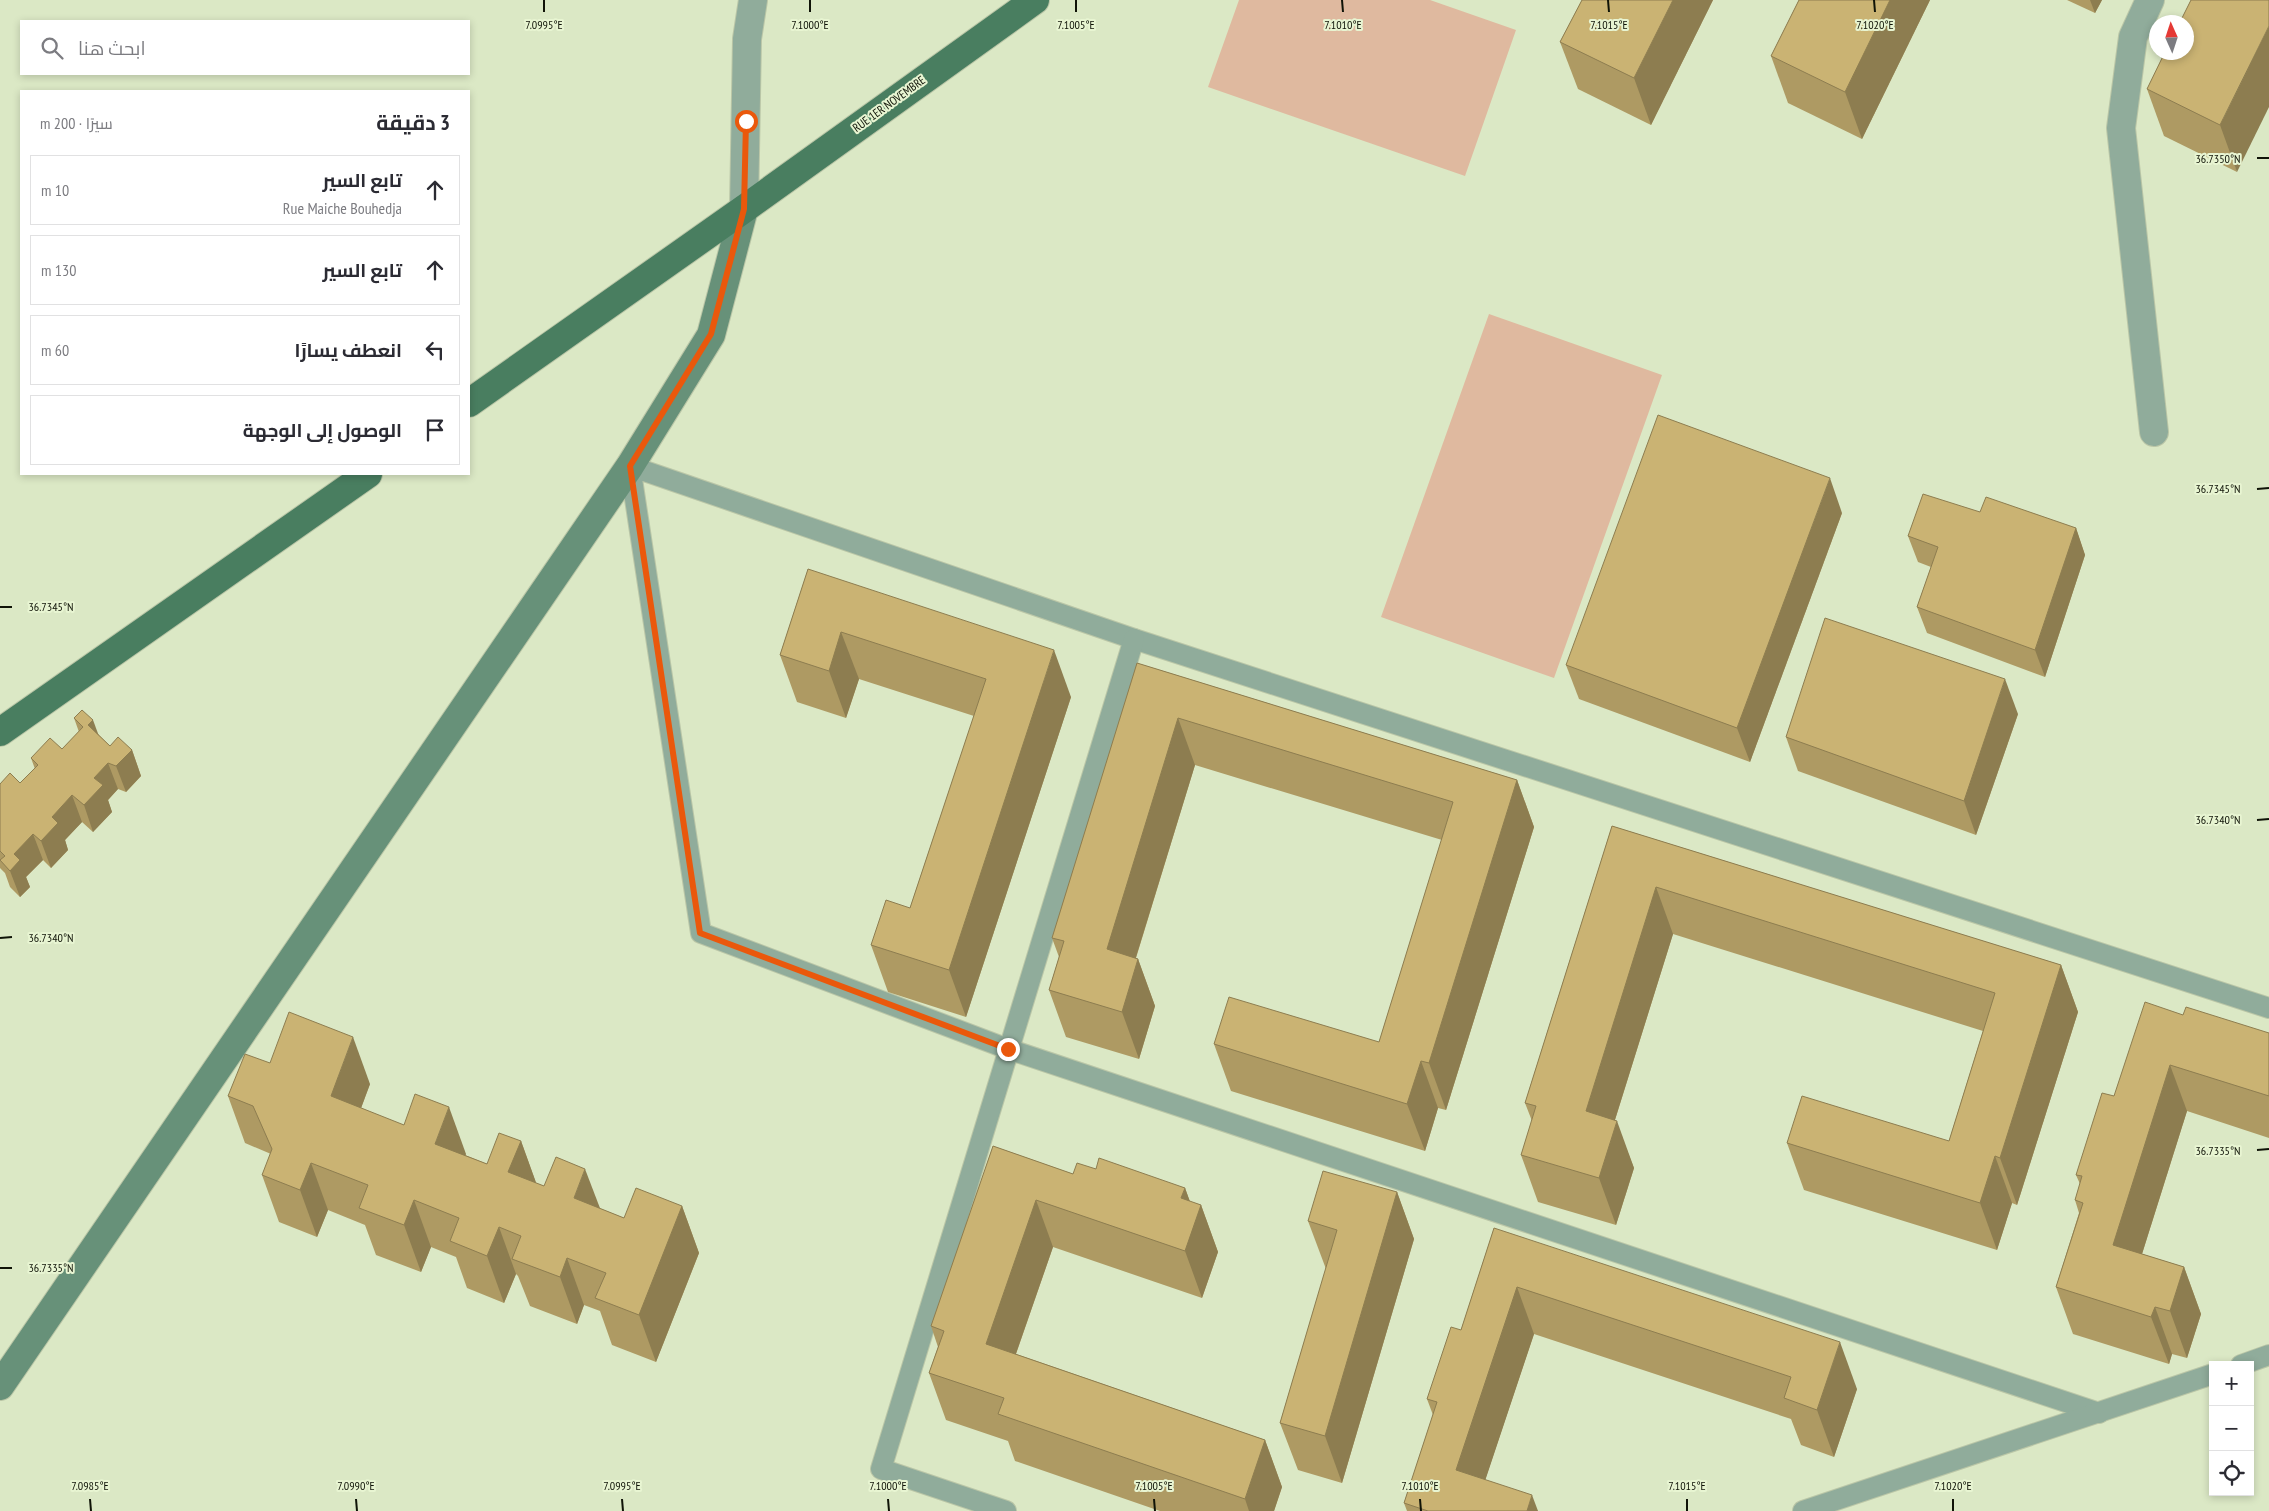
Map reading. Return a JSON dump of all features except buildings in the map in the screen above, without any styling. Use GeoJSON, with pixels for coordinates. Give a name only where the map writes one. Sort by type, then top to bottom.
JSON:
{"type":"FeatureCollection","features":[{"type":"Feature","properties":{"kind":"main road","name":"RUE 1ER NOVEMBRE"},"geometry":{"type":"LineString","coordinates":[[470,402],[1035,0]]}},
{"type":"Feature","properties":{"kind":"main road"},"geometry":{"type":"LineString","coordinates":[[0,1386],[630,466],[711,334],[744,209]]}},
{"type":"Feature","properties":{"kind":"main road"},"geometry":{"type":"LineString","coordinates":[[0,732],[367,475]]}},
{"type":"Feature","properties":{"kind":"street"},"geometry":{"type":"LineString","coordinates":[[744,209],[747,39],[753,0]]}},
{"type":"Feature","properties":{"kind":"street"},"geometry":{"type":"LineString","coordinates":[[2150,0],[2132,36],[2121,128],[2154,432]]}},
{"type":"Feature","properties":{"kind":"lane"},"geometry":{"type":"LineString","coordinates":[[2099,1413],[1008,1049],[700,933],[630,466],[1134,639],[2269,1008]]}},
{"type":"Feature","properties":{"kind":"lane"},"geometry":{"type":"LineString","coordinates":[[1006,1511],[881,1469],[1134,639]]}},
{"type":"Feature","properties":{"kind":"lane"},"geometry":{"type":"LineString","coordinates":[[2252,1361],[2269,1355]]}},
{"type":"Feature","properties":{"kind":"lane"},"geometry":{"type":"LineString","coordinates":[[1803,1511],[2209,1375]]}},
{"type":"Feature","properties":{"kind":"shaded area"},"geometry":{"type":"Polygon","coordinates":[[[1239,0],[1430,0],[1516,30],[1465,176],[1208,87],[1239,0]]]}},
{"type":"Feature","properties":{"kind":"shaded area"},"geometry":{"type":"Polygon","coordinates":[[[1489,314],[1662,375],[1554,678],[1381,617],[1489,314]]]}},
{"type":"Feature","properties":{"kind":"route"},"geometry":{"type":"LineString","coordinates":[[746,121],[744,209],[711,334],[630,466],[700,933],[1008,1049]]}}]}
